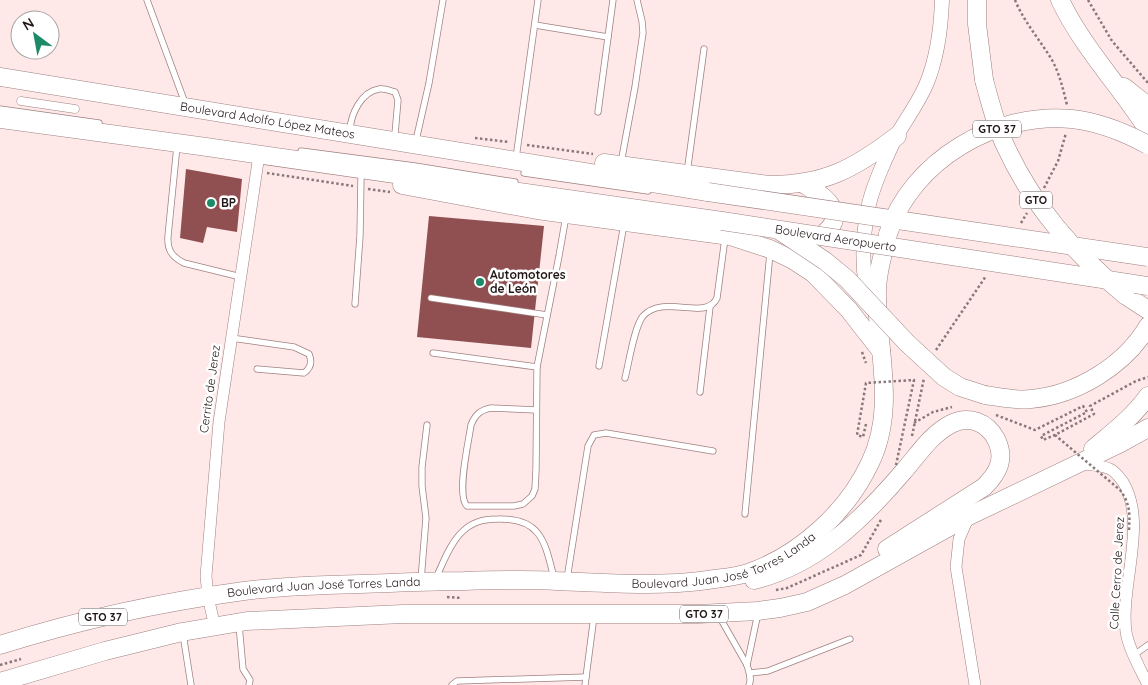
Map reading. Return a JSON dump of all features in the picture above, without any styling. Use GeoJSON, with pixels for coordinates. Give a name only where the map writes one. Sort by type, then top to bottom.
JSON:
{"type":"FeatureCollection","features":[{"type":"Feature","properties":{"kind":"main road","name":"GTO"},"geometry":{"type":"LineString","coordinates":[[977,0],[977,24],[984,80],[1003,142],[1019,173],[1034,197],[1074,249],[1118,290],[1148,310]]}},
{"type":"Feature","properties":{"kind":"main road"},"geometry":{"type":"LineString","coordinates":[[1060,0],[1094,58],[1110,76],[1148,130]]}},
{"type":"Feature","properties":{"kind":"main road","name":"Boulevard Adolfo López Mateos"},"geometry":{"type":"LineString","coordinates":[[0,76],[186,106],[530,168]]}},
{"type":"Feature","properties":{"kind":"main road"},"geometry":{"type":"LineString","coordinates":[[1110,76],[1148,106]]}},
{"type":"Feature","properties":{"kind":"main road"},"geometry":{"type":"LineString","coordinates":[[0,119],[177,144],[258,164],[328,163],[524,187]]}},
{"type":"Feature","properties":{"kind":"main road","name":"Boulevard Juan José Torres Landa"},"geometry":{"type":"LineString","coordinates":[[0,645],[89,620],[246,591],[302,586],[428,581],[561,581],[657,585],[682,584],[726,578],[747,573],[767,565],[814,535],[837,513],[856,489],[871,462],[882,429],[885,400],[876,294],[880,265],[894,217],[907,195],[925,173],[952,152],[990,131],[1041,119],[1072,119],[1117,131],[1148,145]]}},
{"type":"Feature","properties":{"kind":"main road"},"geometry":{"type":"LineString","coordinates":[[324,131],[350,130],[417,136],[621,166],[769,185],[804,184],[851,167],[897,136]]}},
{"type":"Feature","properties":{"kind":"main road"},"geometry":{"type":"LineString","coordinates":[[328,163],[347,172],[361,182],[566,214],[728,236],[763,236],[800,241],[810,240],[826,233],[833,225],[835,215],[832,206],[804,184]]}},
{"type":"Feature","properties":{"kind":"main road","name":"Boulevard Aeropuerto"},"geometry":{"type":"LineString","coordinates":[[530,168],[1148,257]]}},
{"type":"Feature","properties":{"kind":"main road","name":"Boulevard Aeropuerto"},"geometry":{"type":"LineString","coordinates":[[524,187],[1148,286]]}},
{"type":"Feature","properties":{"kind":"main road"},"geometry":{"type":"LineString","coordinates":[[775,228],[825,261],[847,279],[907,344],[944,377],[960,387],[985,395],[1030,400],[1052,396],[1075,388],[1116,362],[1134,345],[1148,326]]}},
{"type":"Feature","properties":{"kind":"main road"},"geometry":{"type":"LineString","coordinates":[[728,236],[770,249],[793,260],[813,273],[849,310],[881,351]]}},
{"type":"Feature","properties":{"kind":"main road"},"geometry":{"type":"LineString","coordinates":[[1078,463],[1142,405],[1148,396]]}},
{"type":"Feature","properties":{"kind":"main road"},"geometry":{"type":"LineString","coordinates":[[682,584],[746,582],[783,571],[800,563],[844,533],[884,493],[937,433],[952,423],[965,419],[978,421],[988,428],[996,439],[1000,452],[999,465],[995,476],[984,487],[882,553],[844,585]]}},
{"type":"Feature","properties":{"kind":"main road","name":"GTO 37"},"geometry":{"type":"LineString","coordinates":[[0,682],[105,651],[182,632],[238,623],[295,618],[403,614],[717,613],[780,608],[807,602],[844,585],[969,516],[1121,443],[1148,428]]}},
{"type":"Feature","properties":{"kind":"street"},"geometry":{"type":"LineString","coordinates":[[881,351],[867,292],[864,248],[867,209],[871,195],[897,136],[916,106],[933,66],[941,19],[942,0]]}},
{"type":"Feature","properties":{"kind":"street"},"geometry":{"type":"LineString","coordinates":[[21,101],[74,109]]}},
{"type":"Feature","properties":{"kind":"street","name":"Cerrito de Jerez"},"geometry":{"type":"LineString","coordinates":[[214,627],[206,576],[209,526],[219,422],[258,164]]}},
{"type":"Feature","properties":{"kind":"street","name":"Calle Cerro de Jerez"},"geometry":{"type":"LineString","coordinates":[[1078,463],[1110,469],[1120,478],[1134,504],[1136,527],[1126,621],[1129,644],[1148,685]]}},
{"type":"Feature","properties":{"kind":"street"},"geometry":{"type":"LineString","coordinates":[[975,685],[956,567],[959,539],[984,487]]}},
{"type":"Feature","properties":{"kind":"lane"},"geometry":{"type":"LineString","coordinates":[[147,0],[186,106]]}},
{"type":"Feature","properties":{"kind":"lane"},"geometry":{"type":"LineString","coordinates":[[417,136],[429,82],[443,0]]}},
{"type":"Feature","properties":{"kind":"lane"},"geometry":{"type":"LineString","coordinates":[[517,151],[538,0]]}},
{"type":"Feature","properties":{"kind":"lane"},"geometry":{"type":"LineString","coordinates":[[598,112],[613,0]]}},
{"type":"Feature","properties":{"kind":"lane"},"geometry":{"type":"LineString","coordinates":[[621,166],[643,33],[637,0]]}},
{"type":"Feature","properties":{"kind":"lane"},"geometry":{"type":"LineString","coordinates":[[535,25],[608,37]]}},
{"type":"Feature","properties":{"kind":"lane"},"geometry":{"type":"LineString","coordinates":[[687,175],[704,49]]}},
{"type":"Feature","properties":{"kind":"lane"},"geometry":{"type":"LineString","coordinates":[[350,130],[350,119],[364,97],[379,89],[395,92],[398,100],[395,134]]}},
{"type":"Feature","properties":{"kind":"lane"},"geometry":{"type":"LineString","coordinates":[[0,109],[103,124]]}},
{"type":"Feature","properties":{"kind":"lane"},"geometry":{"type":"LineString","coordinates":[[177,144],[168,236],[171,253],[176,259],[184,263],[241,277]]}},
{"type":"Feature","properties":{"kind":"lane"},"geometry":{"type":"LineString","coordinates":[[292,150],[415,166],[524,187]]}},
{"type":"Feature","properties":{"kind":"lane"},"geometry":{"type":"LineString","coordinates":[[530,168],[658,192]]}},
{"type":"Feature","properties":{"kind":"lane"},"geometry":{"type":"LineString","coordinates":[[355,304],[360,236],[361,182]]}},
{"type":"Feature","properties":{"kind":"lane"},"geometry":{"type":"LineString","coordinates":[[712,212],[722,214]]}},
{"type":"Feature","properties":{"kind":"lane"},"geometry":{"type":"LineString","coordinates":[[536,410],[491,408],[484,410],[473,418],[462,489],[463,500],[467,506],[514,506],[523,504],[532,496],[535,489],[537,367],[560,256],[566,214]]}},
{"type":"Feature","properties":{"kind":"lane"},"geometry":{"type":"LineString","coordinates":[[599,366],[624,222]]}},
{"type":"Feature","properties":{"kind":"lane"},"geometry":{"type":"LineString","coordinates":[[625,378],[638,324],[644,315],[651,310],[665,305],[701,309],[710,307],[714,303],[717,298],[728,236]]}},
{"type":"Feature","properties":{"kind":"lane"},"geometry":{"type":"LineString","coordinates":[[745,514],[770,249]]}},
{"type":"Feature","properties":{"kind":"lane"},"geometry":{"type":"LineString","coordinates":[[432,298],[547,315]]}},
{"type":"Feature","properties":{"kind":"lane"},"geometry":{"type":"LineString","coordinates":[[700,392],[710,307]]}},
{"type":"Feature","properties":{"kind":"lane"},"geometry":{"type":"LineString","coordinates":[[231,338],[294,347],[309,354],[311,358],[310,366],[304,373],[257,369]]}},
{"type":"Feature","properties":{"kind":"lane"},"geometry":{"type":"LineString","coordinates":[[433,352],[537,367]]}},
{"type":"Feature","properties":{"kind":"lane"},"geometry":{"type":"LineString","coordinates":[[427,425],[422,467],[422,486],[426,518],[428,581]]}},
{"type":"Feature","properties":{"kind":"lane"},"geometry":{"type":"LineString","coordinates":[[561,581],[588,446],[594,435],[606,433],[713,451]]}},
{"type":"Feature","properties":{"kind":"lane"},"geometry":{"type":"LineString","coordinates":[[428,581],[450,547],[469,526],[484,519],[510,518],[524,522],[534,528],[542,540],[561,581]]}},
{"type":"Feature","properties":{"kind":"lane"},"geometry":{"type":"LineString","coordinates":[[748,665],[758,611]]}},
{"type":"Feature","properties":{"kind":"lane"},"geometry":{"type":"LineString","coordinates":[[717,613],[748,665],[750,673],[749,685]]}},
{"type":"Feature","properties":{"kind":"lane"},"geometry":{"type":"LineString","coordinates":[[585,685],[594,614]]}},
{"type":"Feature","properties":{"kind":"lane"},"geometry":{"type":"LineString","coordinates":[[238,623],[243,669],[250,680],[249,685]]}},
{"type":"Feature","properties":{"kind":"lane"},"geometry":{"type":"LineString","coordinates":[[182,632],[191,685]]}},
{"type":"Feature","properties":{"kind":"lane"},"geometry":{"type":"LineString","coordinates":[[750,673],[768,671],[850,639]]}},
{"type":"Feature","properties":{"kind":"lane"},"geometry":{"type":"LineString","coordinates":[[1134,655],[1148,644]]}},
{"type":"Feature","properties":{"kind":"lane"},"geometry":{"type":"LineString","coordinates":[[452,685],[457,681],[586,676]]}},
{"type":"Feature","properties":{"kind":"path"},"geometry":{"type":"LineString","coordinates":[[1088,0],[1112,41],[1148,83]]}},
{"type":"Feature","properties":{"kind":"path"},"geometry":{"type":"LineString","coordinates":[[258,164],[361,182],[399,193]]}},
{"type":"Feature","properties":{"kind":"path"},"geometry":{"type":"LineString","coordinates":[[860,346],[867,368]]}},
{"type":"Feature","properties":{"kind":"path"},"geometry":{"type":"LineString","coordinates":[[868,374],[869,384]]}},
{"type":"Feature","properties":{"kind":"path"},"geometry":{"type":"LineString","coordinates":[[992,413],[1035,430],[1083,406],[1088,412],[1041,436],[1043,440],[1094,414],[1090,406],[1136,381],[1148,377]]}},
{"type":"Feature","properties":{"kind":"path"},"geometry":{"type":"LineString","coordinates":[[866,424],[862,436],[857,435],[866,383],[914,380],[896,465]]}},
{"type":"Feature","properties":{"kind":"path"},"geometry":{"type":"LineString","coordinates":[[914,422],[933,412],[957,406]]}},
{"type":"Feature","properties":{"kind":"path"},"geometry":{"type":"LineString","coordinates":[[1055,435],[1120,490],[1130,509],[1129,530]]}},
{"type":"Feature","properties":{"kind":"building","name":"BP"},"geometry":{"type":"Polygon","coordinates":[[[186,169],[242,179],[237,232],[207,227],[203,243],[180,238],[186,169]]]}},
{"type":"Feature","properties":{"kind":"building","name":"Automotores de León"},"geometry":{"type":"Polygon","coordinates":[[[429,216],[544,226],[531,348],[417,337],[429,216]]]}},
{"type":"Feature","properties":{"kind":"place","name":"BP"},"geometry":{"type":"Point","coordinates":[211,203]}},
{"type":"Feature","properties":{"kind":"place","name":"Automotores de León"},"geometry":{"type":"Point","coordinates":[480,282]}}]}
